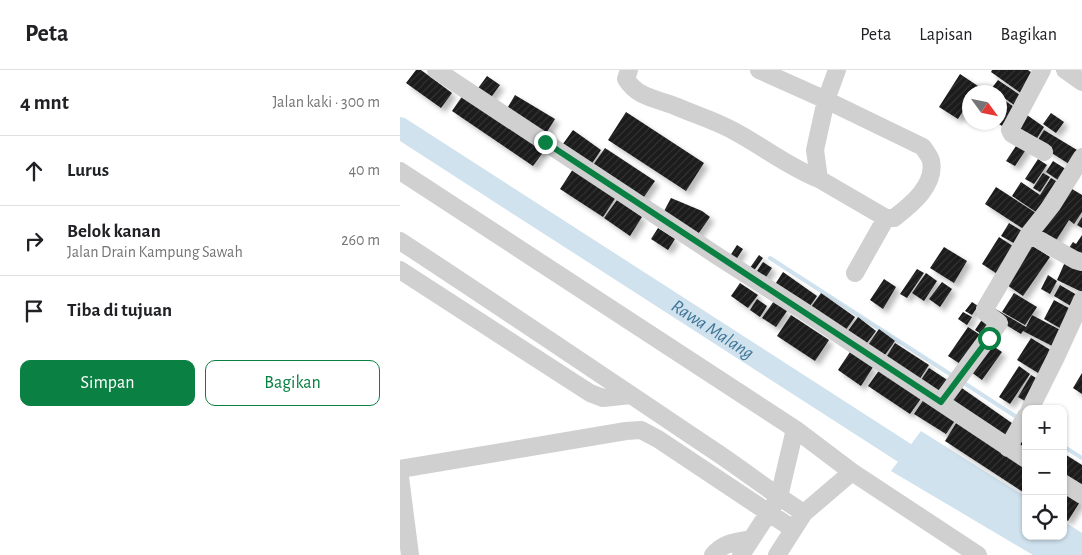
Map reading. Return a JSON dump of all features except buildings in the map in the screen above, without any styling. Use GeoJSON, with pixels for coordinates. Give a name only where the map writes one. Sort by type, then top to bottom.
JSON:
{"type":"FeatureCollection","features":[{"type":"Feature","properties":{"kind":"street"},"geometry":{"type":"LineString","coordinates":[[436,70],[710,252],[808,314],[1022,457]]}},
{"type":"Feature","properties":{"kind":"street"},"geometry":{"type":"LineString","coordinates":[[629,70],[626,79],[632,88],[640,94],[730,129],[807,174],[819,178],[886,218],[894,218],[923,190],[930,176],[931,160],[923,147],[759,70]]}},
{"type":"Feature","properties":{"kind":"street"},"geometry":{"type":"LineString","coordinates":[[819,178],[814,150],[826,100],[837,70]]}},
{"type":"Feature","properties":{"kind":"street"},"geometry":{"type":"LineString","coordinates":[[1042,70],[1010,130],[1012,134],[1044,152]]}},
{"type":"Feature","properties":{"kind":"street"},"geometry":{"type":"LineString","coordinates":[[1065,70],[1082,82]]}},
{"type":"Feature","properties":{"kind":"street"},"geometry":{"type":"LineString","coordinates":[[941,402],[999,323],[986,313],[984,309],[1029,234],[1052,205],[1082,157]]}},
{"type":"Feature","properties":{"kind":"street"},"geometry":{"type":"LineString","coordinates":[[400,172],[795,429],[852,472],[978,555]]}},
{"type":"Feature","properties":{"kind":"street"},"geometry":{"type":"LineString","coordinates":[[855,273],[886,218]]}},
{"type":"Feature","properties":{"kind":"street"},"geometry":{"type":"LineString","coordinates":[[1029,234],[1075,260],[1082,262]]}},
{"type":"Feature","properties":{"kind":"street"},"geometry":{"type":"LineString","coordinates":[[400,241],[505,309],[804,513]]}},
{"type":"Feature","properties":{"kind":"street"},"geometry":{"type":"LineString","coordinates":[[400,270],[590,393],[603,398],[631,395]]}},
{"type":"Feature","properties":{"kind":"street"},"geometry":{"type":"LineString","coordinates":[[1031,405],[1082,300]]}},
{"type":"Feature","properties":{"kind":"street"},"geometry":{"type":"LineString","coordinates":[[1008,448],[1022,422]]}},
{"type":"Feature","properties":{"kind":"street"},"geometry":{"type":"LineString","coordinates":[[741,555],[779,497],[795,429]]}},
{"type":"Feature","properties":{"kind":"street"},"geometry":{"type":"LineString","coordinates":[[400,469],[641,430],[658,439],[793,530]]}},
{"type":"Feature","properties":{"kind":"street"},"geometry":{"type":"LineString","coordinates":[[780,553],[804,513],[852,472]]}},
{"type":"Feature","properties":{"kind":"street"},"geometry":{"type":"LineString","coordinates":[[400,477],[410,555]]}},
{"type":"Feature","properties":{"kind":"street"},"geometry":{"type":"LineString","coordinates":[[713,555],[720,547],[727,543],[752,539]]}},
{"type":"Feature","properties":{"kind":"water"},"geometry":{"type":"Polygon","coordinates":[[[921,431],[1022,494],[1022,540],[1067,540],[1067,524],[1082,533],[1082,555],[1033,555],[891,471],[921,431]]]}},
{"type":"Feature","properties":{"kind":"waterway","name":"Rawa Malang"},"geometry":{"type":"LineString","coordinates":[[400,128],[931,470]]}},
{"type":"Feature","properties":{"kind":"waterway"},"geometry":{"type":"LineString","coordinates":[[770,258],[953,376]]}},
{"type":"Feature","properties":{"kind":"waterway"},"geometry":{"type":"LineString","coordinates":[[961,381],[1018,418]]}},
{"type":"Feature","properties":{"kind":"waterway"},"geometry":{"type":"LineString","coordinates":[[1067,449],[1082,458]]}},
{"type":"Feature","properties":{"kind":"route"},"geometry":{"type":"LineString","coordinates":[[545,142],[603,182],[941,402],[989,338]]}}]}
